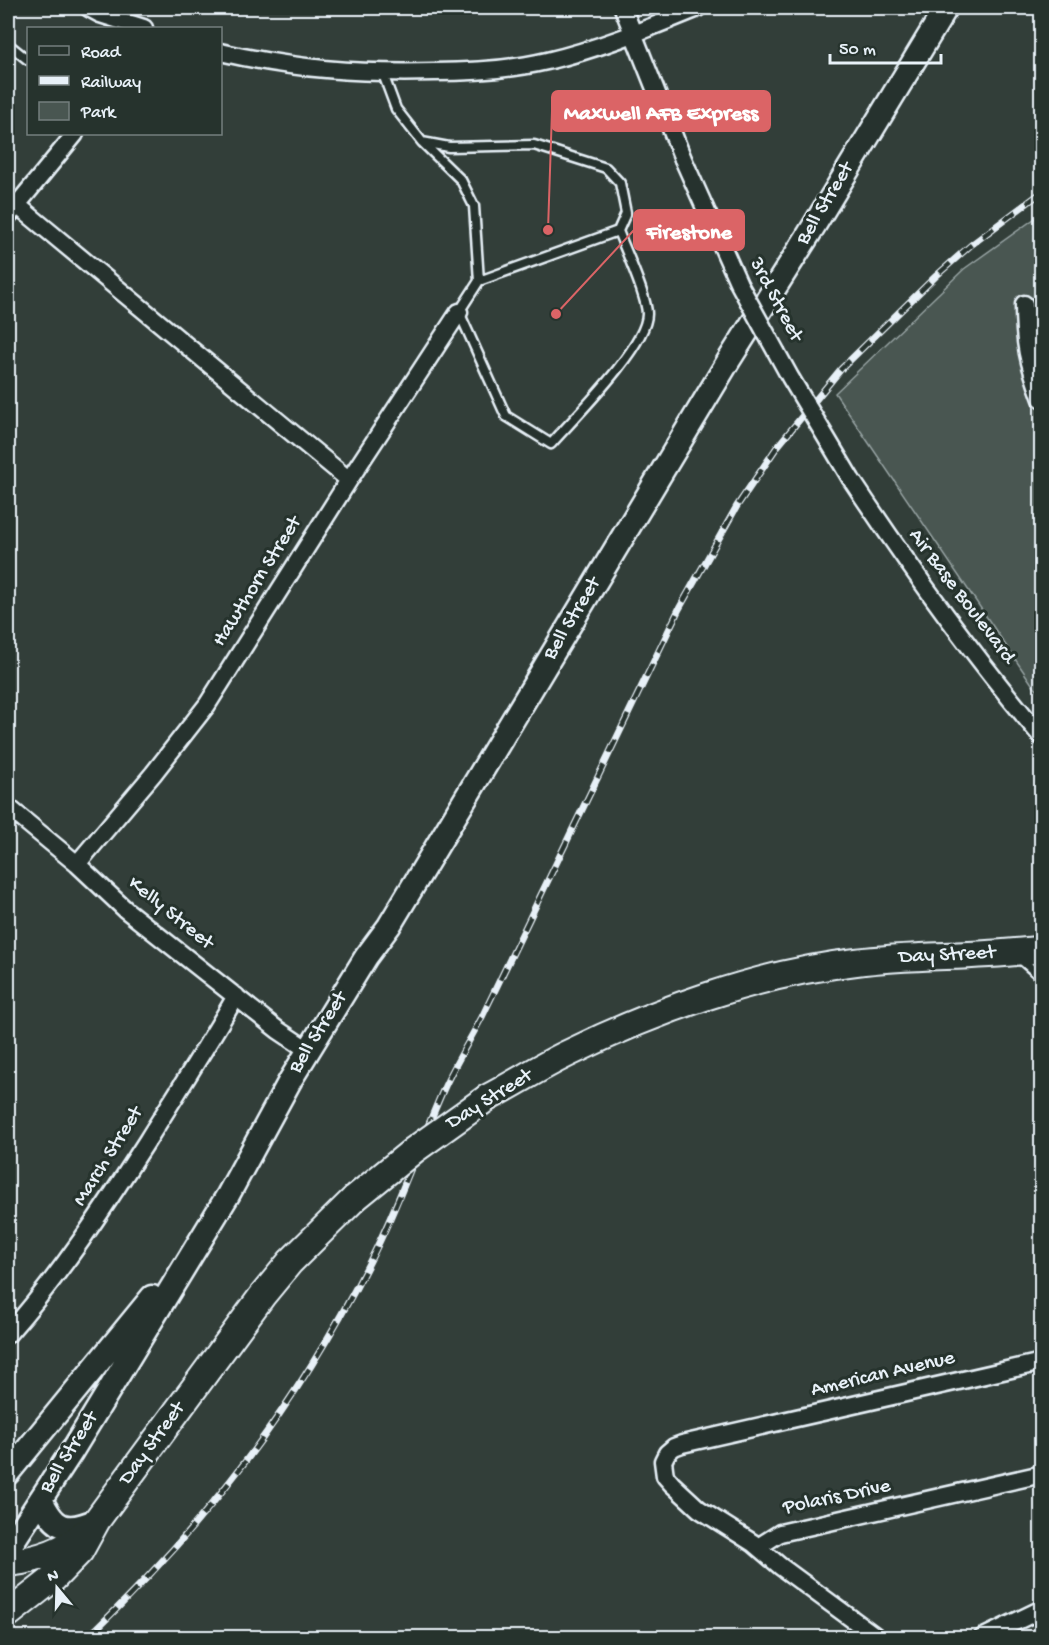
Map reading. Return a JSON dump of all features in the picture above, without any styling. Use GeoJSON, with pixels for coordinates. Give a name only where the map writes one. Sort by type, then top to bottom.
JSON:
{"type":"FeatureCollection","features":[{"type":"Feature","properties":{"kind":"main road","name":"Bell Street"},"geometry":{"type":"LineString","coordinates":[[8,1549],[72,1451],[228,1195],[291,1078],[366,957],[389,926],[729,360],[809,234],[946,8]]}},
{"type":"Feature","properties":{"kind":"main road","name":"Day Street"},"geometry":{"type":"LineString","coordinates":[[8,1614],[54,1578],[80,1551],[97,1520],[262,1296],[290,1262],[355,1198],[414,1150],[487,1098],[565,1055],[622,1028],[680,1005],[736,987],[855,962],[1013,953],[1041,949]]}},
{"type":"Feature","properties":{"kind":"main road","name":"Bell Street"},"geometry":{"type":"LineString","coordinates":[[8,1473],[204,1233]]}},
{"type":"Feature","properties":{"kind":"main road"},"geometry":{"type":"LineString","coordinates":[[41,1499],[53,1520],[66,1528],[79,1528],[97,1520]]}},
{"type":"Feature","properties":{"kind":"main road","name":"Day Street"},"geometry":{"type":"LineString","coordinates":[[8,1563],[29,1560],[74,1542],[97,1520]]}},
{"type":"Feature","properties":{"kind":"street"},"geometry":{"type":"LineString","coordinates":[[89,8],[100,14],[141,27]]}},
{"type":"Feature","properties":{"kind":"street","name":"3rd Street"},"geometry":{"type":"LineString","coordinates":[[624,8],[683,159],[739,284],[790,377],[851,479]]}},
{"type":"Feature","properties":{"kind":"street"},"geometry":{"type":"LineString","coordinates":[[222,52],[308,69],[383,74],[502,70],[590,50],[698,8]]}},
{"type":"Feature","properties":{"kind":"street"},"geometry":{"type":"LineString","coordinates":[[74,135],[12,210],[349,480]]}},
{"type":"Feature","properties":{"kind":"street"},"geometry":{"type":"LineString","coordinates":[[1024,303],[1027,356],[1041,399]]}},
{"type":"Feature","properties":{"kind":"street","name":"Hawthorn Street"},"geometry":{"type":"LineString","coordinates":[[77,864],[207,705],[349,480],[459,312]]}},
{"type":"Feature","properties":{"kind":"street","name":"Air Base Boulevard"},"geometry":{"type":"LineString","coordinates":[[851,479],[892,542],[939,606],[1041,737]]}},
{"type":"Feature","properties":{"kind":"street","name":"Kelly Street"},"geometry":{"type":"LineString","coordinates":[[8,807],[77,864],[126,910],[278,1030],[308,1050]]}},
{"type":"Feature","properties":{"kind":"street","name":"March Street"},"geometry":{"type":"LineString","coordinates":[[8,1334],[66,1264],[96,1220],[215,1033],[236,996]]}},
{"type":"Feature","properties":{"kind":"street","name":"American Avenue"},"geometry":{"type":"LineString","coordinates":[[758,1547],[699,1509],[672,1484],[665,1476],[663,1468],[663,1461],[667,1453],[674,1447],[735,1432],[1041,1362]]}},
{"type":"Feature","properties":{"kind":"street","name":"Polaris Drive"},"geometry":{"type":"LineString","coordinates":[[758,1547],[780,1533],[1041,1474]]}},
{"type":"Feature","properties":{"kind":"street"},"geometry":{"type":"LineString","coordinates":[[758,1547],[780,1566],[878,1638]]}},
{"type":"Feature","properties":{"kind":"street"},"geometry":{"type":"LineString","coordinates":[[982,1638],[1041,1609]]}},
{"type":"Feature","properties":{"kind":"lane"},"geometry":{"type":"LineString","coordinates":[[8,44],[27,59]]}},
{"type":"Feature","properties":{"kind":"lane"},"geometry":{"type":"LineString","coordinates":[[383,74],[396,109],[422,142],[460,180],[474,206],[479,281],[459,312],[506,416],[551,444],[608,381],[632,348],[645,325],[646,308],[618,231],[626,213],[620,183],[606,168],[534,145],[448,147],[422,142]]}},
{"type":"Feature","properties":{"kind":"lane"},"geometry":{"type":"LineString","coordinates":[[479,281],[618,231]]}},
{"type":"Feature","properties":{"kind":"lane"},"geometry":{"type":"LineString","coordinates":[[1013,953],[1041,978]]}},
{"type":"Feature","properties":{"kind":"green space"},"geometry":{"type":"Polygon","coordinates":[[[1041,214],[1041,693],[1034,687],[835,393],[964,269],[1041,214]]]}},
{"type":"Feature","properties":{"kind":"railway"},"geometry":{"type":"LineString","coordinates":[[87,1638],[171,1552],[209,1508],[279,1415],[341,1314],[390,1218],[449,1077],[482,1017],[679,609],[737,506],[777,447],[841,369],[971,245],[1042,192]]}},
{"type":"Feature","properties":{"kind":"place","name":"Maxwell AFB Express"},"geometry":{"type":"Point","coordinates":[548,230]}},
{"type":"Feature","properties":{"kind":"place","name":"Firestone"},"geometry":{"type":"Point","coordinates":[556,314]}}]}
